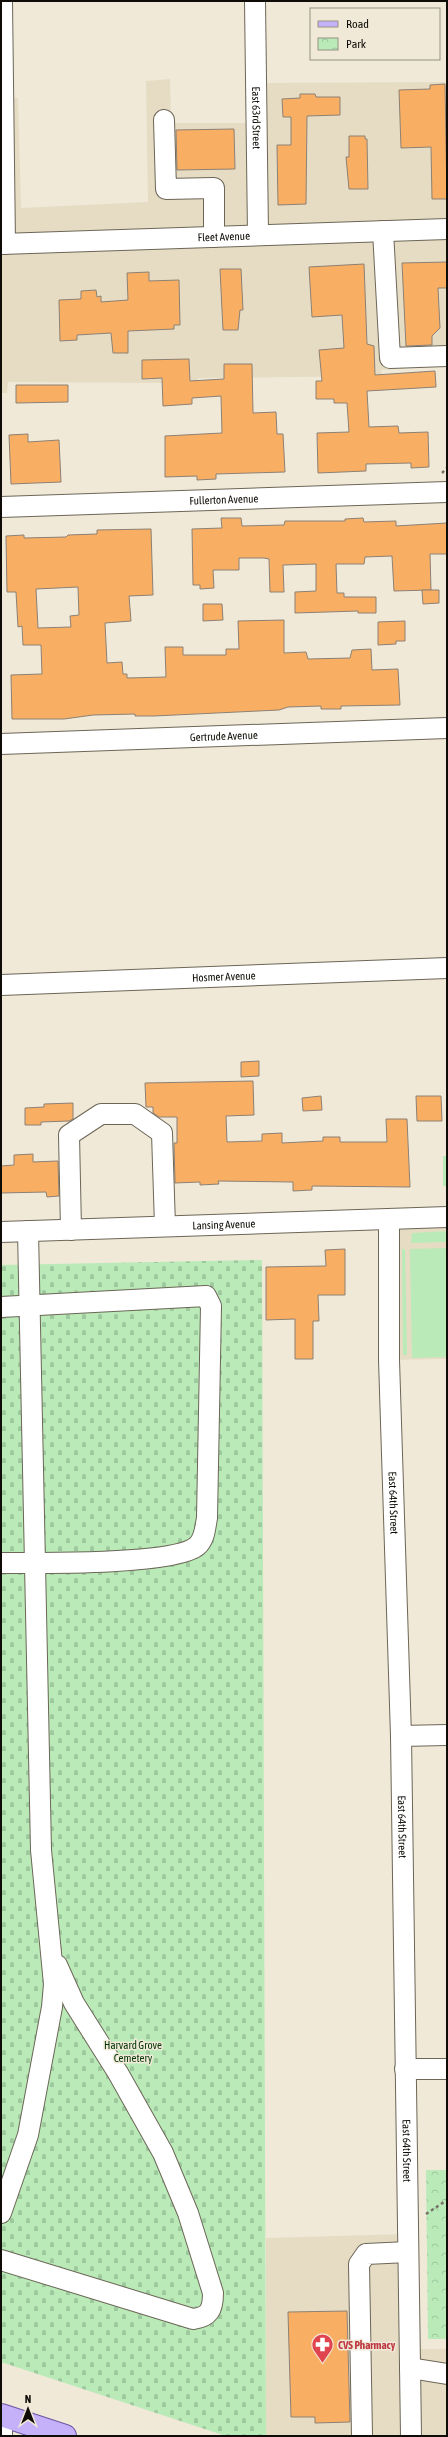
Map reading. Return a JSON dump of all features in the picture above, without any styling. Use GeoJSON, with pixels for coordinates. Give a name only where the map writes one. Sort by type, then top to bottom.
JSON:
{"type":"FeatureCollection","features":[{"type":"Feature","properties":{"kind":"main road"},"geometry":{"type":"LineString","coordinates":[[1,2416],[65,2436]]}},
{"type":"Feature","properties":{"kind":"street"},"geometry":{"type":"LineString","coordinates":[[2,1],[3,244]]}},
{"type":"Feature","properties":{"kind":"street","name":"East 63rd Street"},"geometry":{"type":"LineString","coordinates":[[255,1],[258,235]]}},
{"type":"Feature","properties":{"kind":"street"},"geometry":{"type":"LineString","coordinates":[[164,120],[166,189],[214,188],[214,237]]}},
{"type":"Feature","properties":{"kind":"street","name":"Fleet Avenue"},"geometry":{"type":"LineString","coordinates":[[3,244],[447,229]]}},
{"type":"Feature","properties":{"kind":"street"},"geometry":{"type":"LineString","coordinates":[[383,231],[390,358],[447,356]]}},
{"type":"Feature","properties":{"kind":"street","name":"Fullerton Avenue"},"geometry":{"type":"LineString","coordinates":[[1,507],[447,492]]}},
{"type":"Feature","properties":{"kind":"street","name":"Gertrude Avenue"},"geometry":{"type":"LineString","coordinates":[[1,744],[447,728]]}},
{"type":"Feature","properties":{"kind":"street","name":"Hosmer Avenue"},"geometry":{"type":"LineString","coordinates":[[1,985],[447,968]]}},
{"type":"Feature","properties":{"kind":"street"},"geometry":{"type":"LineString","coordinates":[[71,1230],[69,1135],[102,1114],[135,1114],[162,1133],[166,1226]]}},
{"type":"Feature","properties":{"kind":"street","name":"Lansing Avenue"},"geometry":{"type":"LineString","coordinates":[[1,1232],[447,1217]]}},
{"type":"Feature","properties":{"kind":"street","name":"East 64th Street"},"geometry":{"type":"LineString","coordinates":[[389,1218],[389,1360],[402,1736],[405,2069],[411,2436]]}},
{"type":"Feature","properties":{"kind":"street"},"geometry":{"type":"LineString","coordinates":[[1,2213],[28,2135],[38,2095],[52,2007],[54,1984],[42,1850],[31,1306],[28,1231]]}},
{"type":"Feature","properties":{"kind":"street"},"geometry":{"type":"LineString","coordinates":[[1,1307],[206,1296],[211,1306],[207,1518],[203,1538],[196,1546],[187,1552],[156,1558],[1,1563]]}},
{"type":"Feature","properties":{"kind":"street"},"geometry":{"type":"LineString","coordinates":[[402,1736],[447,1735]]}},
{"type":"Feature","properties":{"kind":"street"},"geometry":{"type":"LineString","coordinates":[[1,2260],[192,2319],[202,2318],[210,2313],[213,2305],[213,2294],[188,2214],[162,2152],[118,2073],[74,2003],[63,1982],[51,1948]]}},
{"type":"Feature","properties":{"kind":"street"},"geometry":{"type":"LineString","coordinates":[[405,2069],[447,2069]]}},
{"type":"Feature","properties":{"kind":"street"},"geometry":{"type":"LineString","coordinates":[[362,2436],[359,2264],[361,2258],[366,2254],[408,2252]]}},
{"type":"Feature","properties":{"kind":"street"},"geometry":{"type":"LineString","coordinates":[[410,2368],[447,2374]]}},
{"type":"Feature","properties":{"kind":"street"},"geometry":{"type":"LineString","coordinates":[[1,2416],[2,2436]]}},
{"type":"Feature","properties":{"kind":"path"},"geometry":{"type":"LineString","coordinates":[[424,2215],[447,2200]]}},
{"type":"Feature","properties":{"kind":"shaded area"},"geometry":{"type":"Polygon","coordinates":[[[170,79],[171,123],[256,123],[256,83],[447,82],[447,365],[381,370],[382,376],[198,378],[198,381],[167,383],[8,382],[7,393],[1,393],[1,99],[18,98],[21,208],[148,202],[146,81],[170,79]]]}},
{"type":"Feature","properties":{"kind":"shaded area"},"geometry":{"type":"Polygon","coordinates":[[[447,1217],[447,1359],[389,1360],[389,1219],[447,1217]]]}},
{"type":"Feature","properties":{"kind":"shaded area"},"geometry":{"type":"Polygon","coordinates":[[[408,2234],[410,2349],[447,2349],[447,2436],[266,2436],[266,2238],[408,2234]]]}},
{"type":"Feature","properties":{"kind":"green space"},"geometry":{"type":"Polygon","coordinates":[[[443,1156],[447,1156],[447,1186],[443,1186],[443,1156]]]}},
{"type":"Feature","properties":{"kind":"green space"},"geometry":{"type":"Polygon","coordinates":[[[447,1231],[447,1242],[411,1243],[412,1233],[447,1231]]]}},
{"type":"Feature","properties":{"kind":"green space"},"geometry":{"type":"Polygon","coordinates":[[[447,1248],[447,1357],[412,1358],[410,1249],[447,1248]]]}},
{"type":"Feature","properties":{"kind":"green space"},"geometry":{"type":"Polygon","coordinates":[[[402,1249],[405,1249],[407,1355],[403,1355],[402,1249]]]}},
{"type":"Feature","properties":{"kind":"green space","name":"Harvard Grove Cemetery"},"geometry":{"type":"Polygon","coordinates":[[[262,1260],[266,2436],[226,2436],[1,2362],[1,1265],[262,1260]]]}},
{"type":"Feature","properties":{"kind":"green space"},"geometry":{"type":"Polygon","coordinates":[[[426,2170],[447,2170],[447,2339],[428,2339],[426,2170]]]}},
{"type":"Feature","properties":{"kind":"building"},"geometry":{"type":"Polygon","coordinates":[[[445,84],[447,199],[432,199],[431,147],[401,148],[399,90],[430,89],[430,85],[445,84]]]}},
{"type":"Feature","properties":{"kind":"building"},"geometry":{"type":"Polygon","coordinates":[[[300,94],[315,94],[316,97],[340,97],[340,115],[307,116],[306,204],[278,205],[277,145],[291,145],[291,117],[283,117],[282,99],[300,98],[300,94]]]}},
{"type":"Feature","properties":{"kind":"building"},"geometry":{"type":"Polygon","coordinates":[[[234,129],[235,169],[177,170],[176,130],[234,129]]]}},
{"type":"Feature","properties":{"kind":"building"},"geometry":{"type":"Polygon","coordinates":[[[349,136],[365,136],[365,139],[367,139],[368,189],[349,189],[346,157],[349,157],[349,136]]]}},
{"type":"Feature","properties":{"kind":"building"},"geometry":{"type":"Polygon","coordinates":[[[447,262],[447,288],[438,288],[440,328],[432,336],[432,345],[406,346],[402,263],[447,262]]]}},
{"type":"Feature","properties":{"kind":"building"},"geometry":{"type":"Polygon","coordinates":[[[364,264],[367,344],[374,346],[375,375],[435,371],[436,387],[367,391],[369,427],[398,426],[399,433],[428,432],[429,467],[411,468],[411,463],[366,464],[366,471],[318,473],[317,433],[349,432],[347,403],[334,403],[334,399],[316,399],[316,381],[322,381],[319,350],[344,348],[342,315],[312,317],[309,267],[364,264]]]}},
{"type":"Feature","properties":{"kind":"building"},"geometry":{"type":"Polygon","coordinates":[[[220,269],[241,269],[243,310],[240,310],[238,330],[223,330],[220,269]]]}},
{"type":"Feature","properties":{"kind":"building"},"geometry":{"type":"Polygon","coordinates":[[[149,272],[149,281],[179,280],[180,325],[174,325],[174,329],[128,331],[128,353],[113,353],[111,333],[77,335],[77,340],[60,341],[59,300],[81,299],[81,291],[96,290],[97,297],[101,296],[101,302],[128,300],[127,273],[149,272]]]}},
{"type":"Feature","properties":{"kind":"building"},"geometry":{"type":"Polygon","coordinates":[[[189,359],[190,381],[224,379],[224,364],[252,364],[253,413],[276,412],[277,434],[283,434],[285,472],[216,474],[216,479],[197,480],[197,476],[165,477],[165,436],[222,433],[221,396],[192,398],[192,404],[163,406],[162,378],[142,379],[142,360],[189,359]]]}},
{"type":"Feature","properties":{"kind":"building"},"geometry":{"type":"Polygon","coordinates":[[[16,385],[68,385],[68,402],[16,403],[16,385]]]}},
{"type":"Feature","properties":{"kind":"building"},"geometry":{"type":"Polygon","coordinates":[[[28,434],[28,442],[59,440],[61,482],[11,484],[9,435],[28,434]]]}},
{"type":"Feature","properties":{"kind":"building"},"geometry":{"type":"Polygon","coordinates":[[[221,518],[241,518],[242,526],[284,525],[285,521],[345,521],[345,519],[363,518],[364,522],[396,521],[396,526],[447,523],[447,554],[430,554],[431,590],[394,591],[392,556],[365,557],[364,564],[336,564],[337,593],[344,593],[344,597],[376,597],[376,613],[358,613],[358,611],[295,613],[295,592],[316,591],[316,564],[283,565],[284,592],[270,592],[269,559],[264,558],[239,558],[239,570],[213,570],[214,588],[200,589],[200,585],[193,585],[192,529],[222,528],[221,518]]]}},
{"type":"Feature","properties":{"kind":"building"},"geometry":{"type":"Polygon","coordinates":[[[151,529],[153,595],[129,596],[131,621],[105,623],[107,663],[122,662],[123,674],[127,674],[127,678],[166,677],[165,647],[183,647],[183,655],[226,655],[226,649],[239,649],[238,621],[284,620],[284,653],[306,652],[308,659],[350,658],[352,650],[371,649],[372,670],[398,669],[400,705],[341,706],[341,709],[321,709],[321,706],[288,707],[279,710],[154,716],[135,716],[135,714],[93,715],[64,719],[12,719],[11,675],[42,674],[41,645],[23,645],[22,626],[18,627],[16,592],[7,592],[6,536],[24,535],[24,538],[66,537],[68,535],[97,534],[97,530],[151,529]],[[78,587],[36,589],[38,628],[71,627],[70,616],[79,615],[78,587]]]}},
{"type":"Feature","properties":{"kind":"building"},"geometry":{"type":"Polygon","coordinates":[[[422,590],[439,590],[439,603],[423,604],[422,590]]]}},
{"type":"Feature","properties":{"kind":"building"},"geometry":{"type":"Polygon","coordinates":[[[203,604],[222,604],[223,620],[203,621],[203,604]]]}},
{"type":"Feature","properties":{"kind":"building"},"geometry":{"type":"Polygon","coordinates":[[[405,621],[405,641],[396,641],[396,644],[378,645],[378,622],[405,621]]]}},
{"type":"Feature","properties":{"kind":"building"},"geometry":{"type":"Polygon","coordinates":[[[259,1061],[259,1076],[241,1077],[241,1062],[259,1061]]]}},
{"type":"Feature","properties":{"kind":"building"},"geometry":{"type":"Polygon","coordinates":[[[253,1081],[254,1115],[226,1116],[227,1142],[262,1141],[262,1134],[282,1133],[282,1143],[323,1141],[323,1137],[340,1137],[340,1142],[387,1142],[386,1119],[407,1119],[410,1187],[312,1186],[312,1190],[293,1191],[293,1182],[218,1181],[219,1184],[200,1185],[200,1182],[175,1183],[174,1143],[177,1143],[177,1117],[159,1117],[153,1113],[153,1107],[146,1107],[145,1083],[253,1081]]]}},
{"type":"Feature","properties":{"kind":"building"},"geometry":{"type":"Polygon","coordinates":[[[321,1096],[322,1110],[303,1111],[302,1098],[321,1096]]]}},
{"type":"Feature","properties":{"kind":"building"},"geometry":{"type":"Polygon","coordinates":[[[416,1096],[441,1096],[442,1121],[417,1121],[416,1096]]]}},
{"type":"Feature","properties":{"kind":"building"},"geometry":{"type":"Polygon","coordinates":[[[73,1103],[73,1119],[69,1121],[41,1122],[41,1125],[25,1125],[25,1108],[44,1107],[44,1104],[73,1103]]]}},
{"type":"Feature","properties":{"kind":"building"},"geometry":{"type":"Polygon","coordinates":[[[33,1154],[33,1162],[58,1161],[59,1196],[47,1197],[46,1192],[1,1193],[1,1166],[14,1165],[14,1155],[33,1154]]]}},
{"type":"Feature","properties":{"kind":"building"},"geometry":{"type":"Polygon","coordinates":[[[345,1249],[345,1295],[318,1295],[319,1321],[313,1321],[313,1359],[295,1359],[295,1319],[266,1320],[266,1267],[326,1266],[325,1250],[345,1249]]]}},
{"type":"Feature","properties":{"kind":"building"},"geometry":{"type":"Polygon","coordinates":[[[347,2311],[350,2422],[315,2423],[315,2417],[291,2417],[288,2312],[347,2311]]]}},
{"type":"Feature","properties":{"kind":"place","name":"CVS Pharmacy"},"geometry":{"type":"Point","coordinates":[322,2364]}}]}
